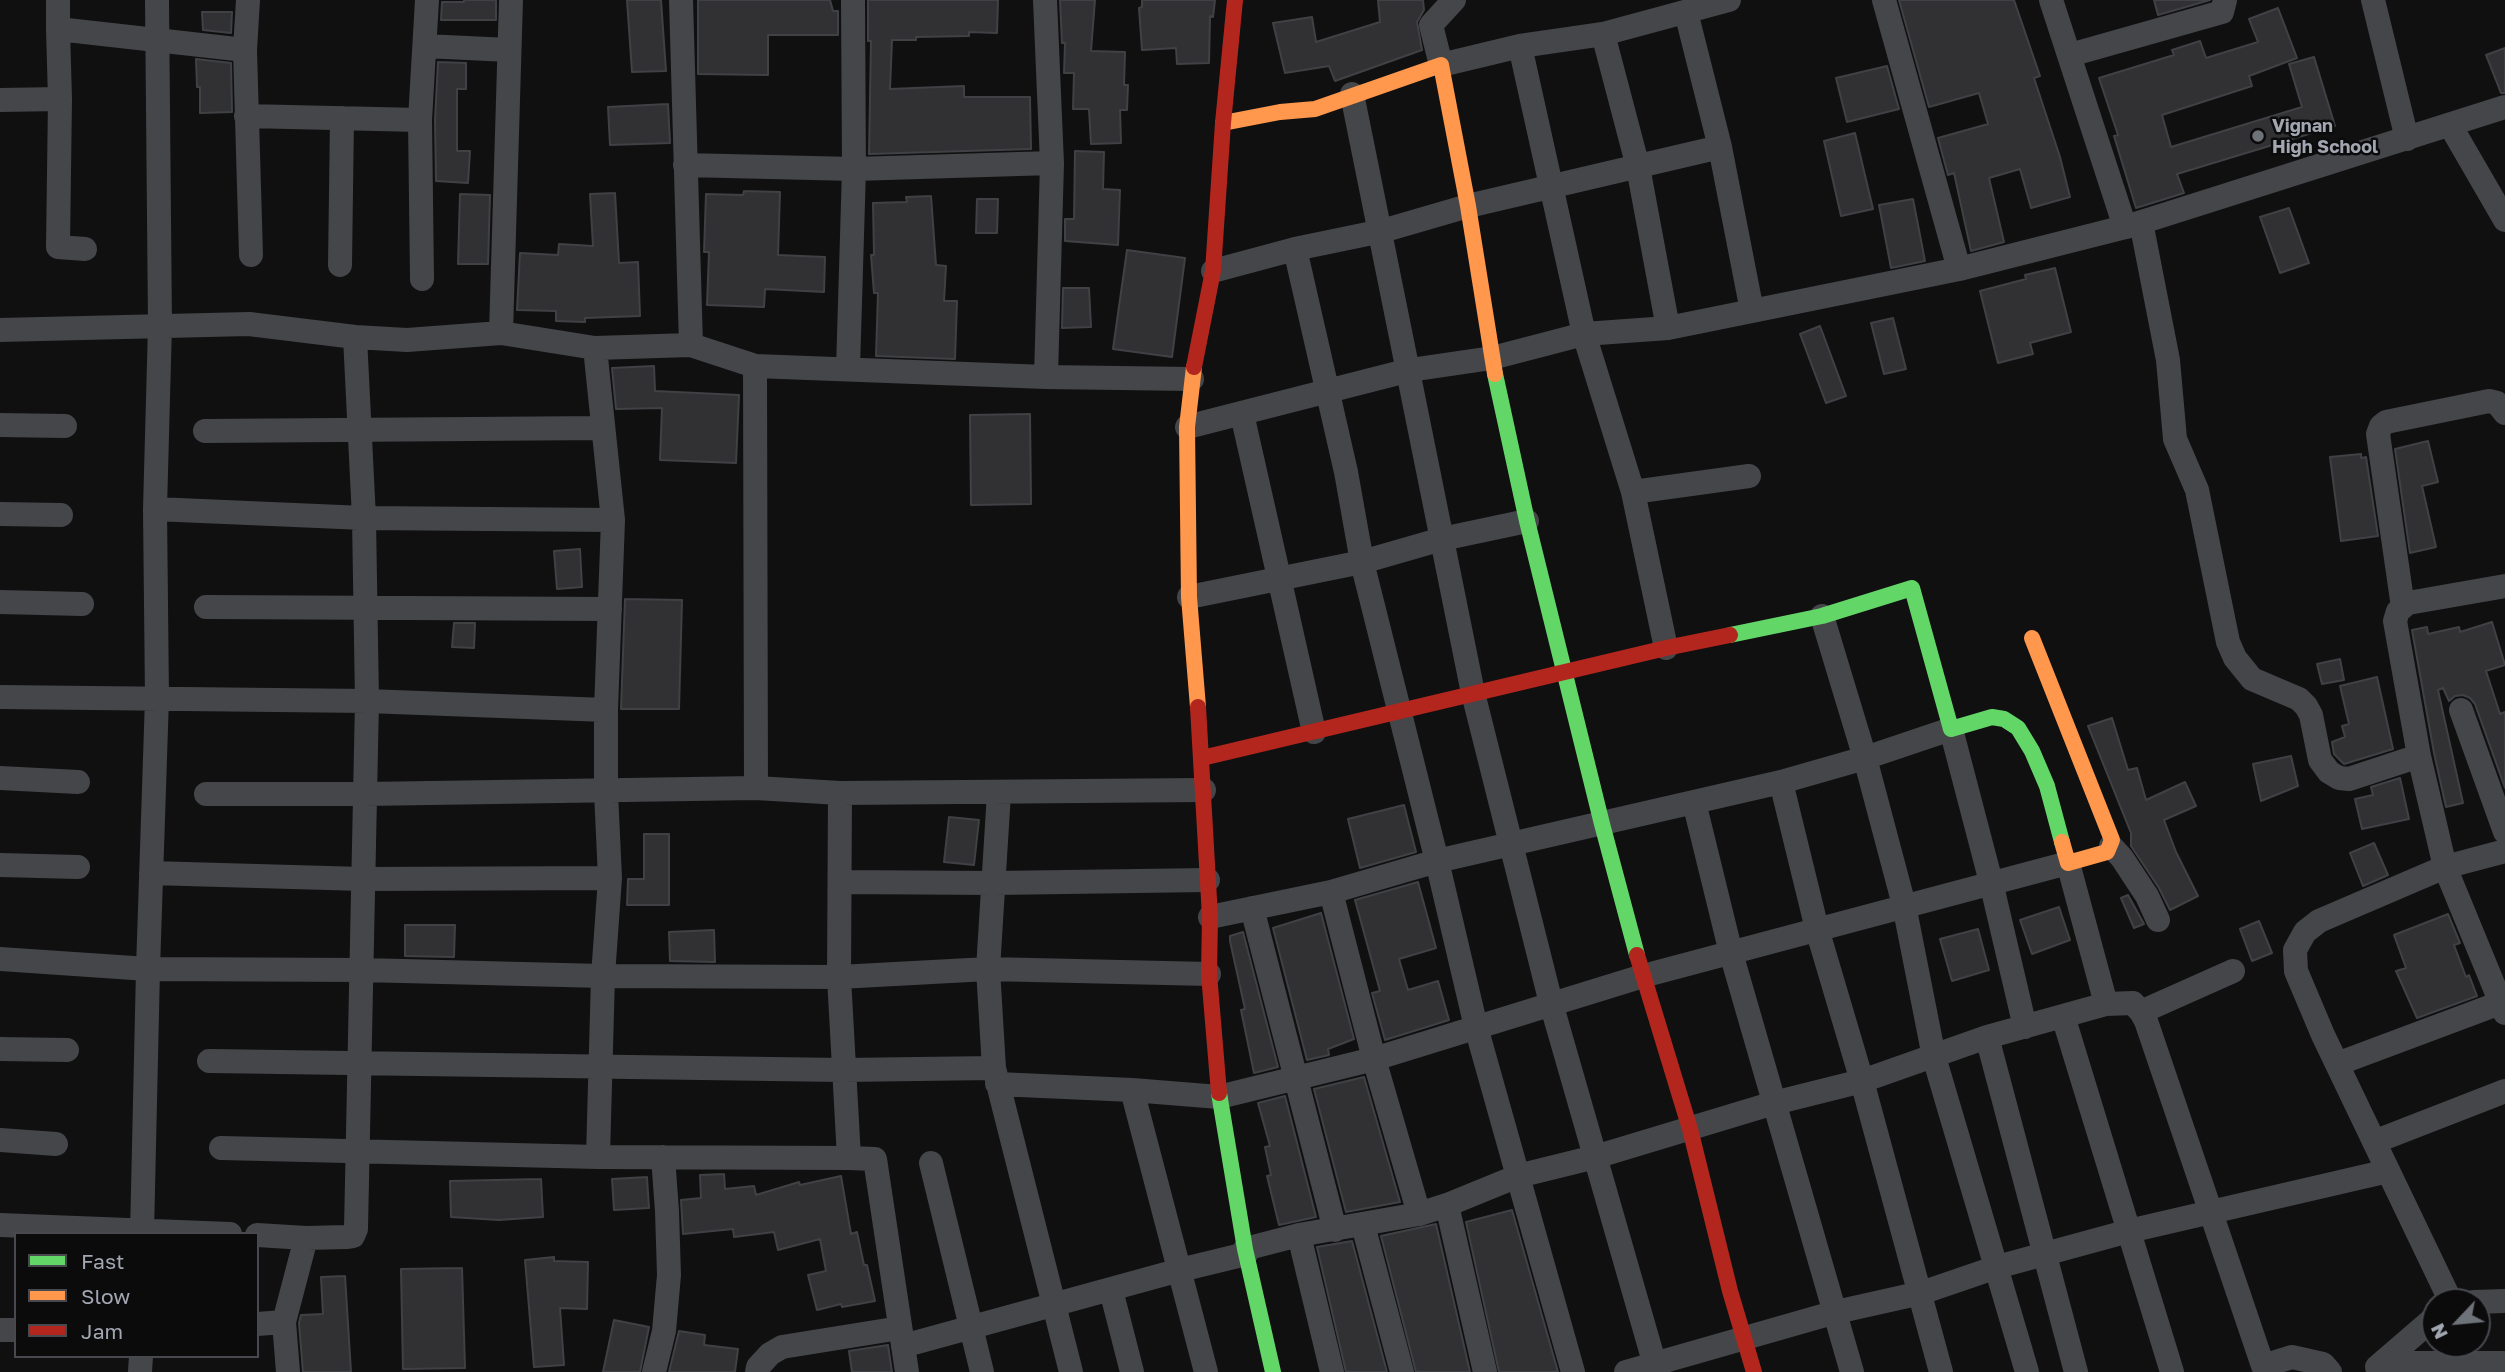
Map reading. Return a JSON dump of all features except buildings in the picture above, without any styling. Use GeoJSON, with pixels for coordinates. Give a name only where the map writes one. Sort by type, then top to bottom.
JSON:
{"type":"FeatureCollection","features":[{"type":"Feature","properties":{"kind":"street"},"geometry":{"type":"LineString","coordinates":[[58,0],[58,247],[85,249]]}},
{"type":"Feature","properties":{"kind":"street"},"geometry":{"type":"LineString","coordinates":[[142,1231],[157,698],[156,509],[160,325],[157,0]]}},
{"type":"Feature","properties":{"kind":"street"},"geometry":{"type":"LineString","coordinates":[[248,0],[245,50],[251,255]]}},
{"type":"Feature","properties":{"kind":"street"},"geometry":{"type":"LineString","coordinates":[[422,279],[420,120],[427,0]]}},
{"type":"Feature","properties":{"kind":"street"},"geometry":{"type":"LineString","coordinates":[[501,333],[511,0]]}},
{"type":"Feature","properties":{"kind":"street"},"geometry":{"type":"LineString","coordinates":[[681,0],[691,345]]}},
{"type":"Feature","properties":{"kind":"street"},"geometry":{"type":"LineString","coordinates":[[848,369],[855,169],[853,0]]}},
{"type":"Feature","properties":{"kind":"street"},"geometry":{"type":"LineString","coordinates":[[1045,0],[1052,163],[1045,377]]}},
{"type":"Feature","properties":{"kind":"street"},"geometry":{"type":"LineString","coordinates":[[1234,0],[1213,271],[1192,379],[1187,427],[1189,597],[1204,790],[1210,917],[1209,974],[1219,1097],[1246,1251],[1273,1372]]}},
{"type":"Feature","properties":{"kind":"street"},"geometry":{"type":"LineString","coordinates":[[1454,0],[1431,25],[1468,206],[1492,358],[1527,521],[1602,824],[1643,976],[1690,1129],[1730,1291],[1754,1372]]}},
{"type":"Feature","properties":{"kind":"street"},"geometry":{"type":"LineString","coordinates":[[1884,0],[1959,269]]}},
{"type":"Feature","properties":{"kind":"street"},"geometry":{"type":"LineString","coordinates":[[2051,0],[2133,224],[2168,360],[2175,439],[2197,490],[2228,642],[2235,658],[2252,679],[2299,699],[2306,706],[2311,715],[2320,760],[2329,772],[2339,778],[2349,779],[2419,756]]}},
{"type":"Feature","properties":{"kind":"street"},"geometry":{"type":"LineString","coordinates":[[2070,55],[2222,12],[2225,0]]}},
{"type":"Feature","properties":{"kind":"street"},"geometry":{"type":"LineString","coordinates":[[2373,0],[2407,139]]}},
{"type":"Feature","properties":{"kind":"street"},"geometry":{"type":"LineString","coordinates":[[1223,122],[1315,109],[1441,65],[1520,47],[1603,34],[1686,12],[1716,1]]}},
{"type":"Feature","properties":{"kind":"street"},"geometry":{"type":"LineString","coordinates":[[1686,12],[1720,147],[1752,311]]}},
{"type":"Feature","properties":{"kind":"street"},"geometry":{"type":"LineString","coordinates":[[58,30],[245,50]]}},
{"type":"Feature","properties":{"kind":"street"},"geometry":{"type":"LineString","coordinates":[[1603,34],[1638,167],[1668,328]]}},
{"type":"Feature","properties":{"kind":"street"},"geometry":{"type":"LineString","coordinates":[[425,46],[509,50]]}},
{"type":"Feature","properties":{"kind":"street"},"geometry":{"type":"LineString","coordinates":[[1520,47],[1584,334],[1633,492],[1666,648]]}},
{"type":"Feature","properties":{"kind":"street"},"geometry":{"type":"LineString","coordinates":[[1352,94],[1382,231],[1473,693],[1551,1003],[1656,1367]]}},
{"type":"Feature","properties":{"kind":"street"},"geometry":{"type":"LineString","coordinates":[[0,100],[60,99]]}},
{"type":"Feature","properties":{"kind":"street"},"geometry":{"type":"LineString","coordinates":[[1187,427],[1410,370],[1492,358],[1584,334],[1668,328],[1959,269],[2133,224],[2505,107]]}},
{"type":"Feature","properties":{"kind":"street"},"geometry":{"type":"LineString","coordinates":[[246,116],[420,120]]}},
{"type":"Feature","properties":{"kind":"street"},"geometry":{"type":"LineString","coordinates":[[340,265],[342,118]]}},
{"type":"Feature","properties":{"kind":"street"},"geometry":{"type":"LineString","coordinates":[[2450,125],[2505,220]]}},
{"type":"Feature","properties":{"kind":"street"},"geometry":{"type":"LineString","coordinates":[[1213,271],[1295,249],[1382,231],[1468,206],[1720,147]]}},
{"type":"Feature","properties":{"kind":"street"},"geometry":{"type":"LineString","coordinates":[[685,165],[855,169],[1052,163]]}},
{"type":"Feature","properties":{"kind":"street"},"geometry":{"type":"LineString","coordinates":[[1295,249],[1346,472],[1362,562],[1476,1027],[1573,1372]]}},
{"type":"Feature","properties":{"kind":"street"},"geometry":{"type":"LineString","coordinates":[[0,330],[249,324],[355,337],[407,340],[501,333],[595,348],[691,345],[755,366],[1045,377],[1192,379]]}},
{"type":"Feature","properties":{"kind":"street"},"geometry":{"type":"LineString","coordinates":[[259,1235],[306,1238],[354,1236],[356,1229],[367,701],[364,518],[355,337]]}},
{"type":"Feature","properties":{"kind":"street"},"geometry":{"type":"LineString","coordinates":[[595,348],[613,520],[606,710],[610,878],[603,976],[598,1157]]}},
{"type":"Feature","properties":{"kind":"street"},"geometry":{"type":"LineString","coordinates":[[755,366],[756,788]]}},
{"type":"Feature","properties":{"kind":"street"},"geometry":{"type":"LineString","coordinates":[[2403,607],[2378,434],[2381,426],[2386,422],[2489,401],[2497,403],[2505,413]]}},
{"type":"Feature","properties":{"kind":"street"},"geometry":{"type":"LineString","coordinates":[[1242,414],[1314,732]]}},
{"type":"Feature","properties":{"kind":"street"},"geometry":{"type":"LineString","coordinates":[[0,425],[65,426]]}},
{"type":"Feature","properties":{"kind":"street"},"geometry":{"type":"LineString","coordinates":[[205,431],[603,428]]}},
{"type":"Feature","properties":{"kind":"street"},"geometry":{"type":"LineString","coordinates":[[1633,492],[1749,476]]}},
{"type":"Feature","properties":{"kind":"street"},"geometry":{"type":"LineString","coordinates":[[156,509],[364,518],[613,520]]}},
{"type":"Feature","properties":{"kind":"street"},"geometry":{"type":"LineString","coordinates":[[0,514],[61,515]]}},
{"type":"Feature","properties":{"kind":"street"},"geometry":{"type":"LineString","coordinates":[[1189,597],[1362,562],[1527,521]]}},
{"type":"Feature","properties":{"kind":"street"},"geometry":{"type":"LineString","coordinates":[[2337,1064],[2502,1008],[2445,867],[2419,756],[2395,621],[2398,611],[2407,603],[2505,586]]}},
{"type":"Feature","properties":{"kind":"street"},"geometry":{"type":"LineString","coordinates":[[1202,758],[1666,648],[1822,616],[1912,588],[1991,882],[2025,1027]]}},
{"type":"Feature","properties":{"kind":"street"},"geometry":{"type":"LineString","coordinates":[[0,602],[82,604]]}},
{"type":"Feature","properties":{"kind":"street"},"geometry":{"type":"LineString","coordinates":[[206,607],[610,609]]}},
{"type":"Feature","properties":{"kind":"street"},"geometry":{"type":"LineString","coordinates":[[1822,616],[1865,758],[1904,905],[1934,1057],[2026,1372]]}},
{"type":"Feature","properties":{"kind":"street"},"geometry":{"type":"LineString","coordinates":[[209,1061],[842,1070],[995,1076],[1219,1097],[1298,1079],[1374,1059],[1643,976],[2107,852],[2112,840],[2032,638]]}},
{"type":"Feature","properties":{"kind":"street"},"geometry":{"type":"LineString","coordinates":[[0,697],[367,701],[606,710]]}},
{"type":"Feature","properties":{"kind":"street"},"geometry":{"type":"LineString","coordinates":[[2461,710],[2505,832]]}},
{"type":"Feature","properties":{"kind":"street"},"geometry":{"type":"LineString","coordinates":[[1210,917],[1331,892],[1437,860],[1781,782],[1951,729],[1992,718],[2004,719],[2018,728],[2032,751],[2047,786],[2106,1004]]}},
{"type":"Feature","properties":{"kind":"street"},"geometry":{"type":"LineString","coordinates":[[0,778],[78,782]]}},
{"type":"Feature","properties":{"kind":"street"},"geometry":{"type":"LineString","coordinates":[[1781,782],[1817,929],[1862,1080],[1941,1372]]}},
{"type":"Feature","properties":{"kind":"street"},"geometry":{"type":"LineString","coordinates":[[206,794],[606,792],[756,788],[840,793],[1204,790]]}},
{"type":"Feature","properties":{"kind":"street"},"geometry":{"type":"LineString","coordinates":[[840,793],[839,977],[842,1070],[849,1158]]}},
{"type":"Feature","properties":{"kind":"street"},"geometry":{"type":"LineString","coordinates":[[999,793],[988,969],[995,1076],[1071,1372]]}},
{"type":"Feature","properties":{"kind":"street"},"geometry":{"type":"LineString","coordinates":[[1694,802],[1731,953],[1852,1372]]}},
{"type":"Feature","properties":{"kind":"street"},"geometry":{"type":"LineString","coordinates":[[2111,846],[2147,896],[2158,920]]}},
{"type":"Feature","properties":{"kind":"street"},"geometry":{"type":"LineString","coordinates":[[2444,1288],[2337,1064],[2296,971],[2295,950],[2305,932],[2319,921],[2445,867],[2505,851]]}},
{"type":"Feature","properties":{"kind":"street"},"geometry":{"type":"LineString","coordinates":[[0,865],[78,867]]}},
{"type":"Feature","properties":{"kind":"street"},"geometry":{"type":"LineString","coordinates":[[151,873],[363,878],[610,878]]}},
{"type":"Feature","properties":{"kind":"street"},"geometry":{"type":"LineString","coordinates":[[840,882],[1208,880]]}},
{"type":"Feature","properties":{"kind":"street"},"geometry":{"type":"LineString","coordinates":[[1331,892],[1374,1059],[1419,1214]]}},
{"type":"Feature","properties":{"kind":"street"},"geometry":{"type":"LineString","coordinates":[[1252,908],[1335,1230]]}},
{"type":"Feature","properties":{"kind":"street"},"geometry":{"type":"LineString","coordinates":[[0,960],[148,969],[362,970],[603,976],[839,977],[988,969],[1209,974]]}},
{"type":"Feature","properties":{"kind":"street"},"geometry":{"type":"LineString","coordinates":[[2141,1012],[2233,971]]}},
{"type":"Feature","properties":{"kind":"street"},"geometry":{"type":"LineString","coordinates":[[757,1372],[769,1354],[782,1347],[971,1328],[1299,1236],[1419,1214],[1518,1176],[1595,1157],[1774,1103],[1862,1080],[1987,1037],[2106,1004],[2133,1003],[2141,1012],[2212,1213],[2257,1369],[2292,1357],[2323,1364],[2330,1372]]}},
{"type":"Feature","properties":{"kind":"street"},"geometry":{"type":"LineString","coordinates":[[2063,1016],[2172,1372]]}},
{"type":"Feature","properties":{"kind":"street"},"geometry":{"type":"LineString","coordinates":[[1987,1037],[2076,1372]]}},
{"type":"Feature","properties":{"kind":"street"},"geometry":{"type":"LineString","coordinates":[[0,1049],[67,1050]]}},
{"type":"Feature","properties":{"kind":"street"},"geometry":{"type":"LineString","coordinates":[[1132,1090],[1206,1372]]}},
{"type":"Feature","properties":{"kind":"street"},"geometry":{"type":"LineString","coordinates":[[2374,1142],[2505,1091]]}},
{"type":"Feature","properties":{"kind":"street"},"geometry":{"type":"LineString","coordinates":[[0,1140],[56,1144]]}},
{"type":"Feature","properties":{"kind":"street"},"geometry":{"type":"LineString","coordinates":[[221,1148],[598,1157],[875,1159],[907,1372]]}},
{"type":"Feature","properties":{"kind":"street"},"geometry":{"type":"LineString","coordinates":[[654,1372],[664,1331],[669,1275],[663,1157]]}},
{"type":"Feature","properties":{"kind":"street"},"geometry":{"type":"LineString","coordinates":[[931,1163],[982,1372]]}},
{"type":"Feature","properties":{"kind":"street"},"geometry":{"type":"LineString","coordinates":[[1626,1372],[1656,1367],[1836,1312],[1921,1293],[1997,1268],[2129,1231],[2388,1171]]}},
{"type":"Feature","properties":{"kind":"street"},"geometry":{"type":"LineString","coordinates":[[1447,1205],[1485,1372]]}},
{"type":"Feature","properties":{"kind":"street"},"geometry":{"type":"LineString","coordinates":[[0,1225],[171,1232]]}},
{"type":"Feature","properties":{"kind":"street"},"geometry":{"type":"LineString","coordinates":[[1363,1225],[1402,1372]]}},
{"type":"Feature","properties":{"kind":"street"},"geometry":{"type":"LineString","coordinates":[[1299,1236],[1332,1372]]}},
{"type":"Feature","properties":{"kind":"street"},"geometry":{"type":"LineString","coordinates":[[288,1372],[284,1322],[306,1238]]}},
{"type":"Feature","properties":{"kind":"street"},"geometry":{"type":"LineString","coordinates":[[1111,1290],[1132,1372]]}},
{"type":"Feature","properties":{"kind":"street"},"geometry":{"type":"LineString","coordinates":[[259,1324],[284,1322]]}},
{"type":"Feature","properties":{"kind":"street"},"geometry":{"type":"LineString","coordinates":[[2377,1367],[2421,1329]]}},
{"type":"Feature","properties":{"kind":"street"},"geometry":{"type":"LineString","coordinates":[[2377,1367],[2505,1363]]}},
{"type":"Feature","properties":{"kind":"traffic: fast"},"geometry":{"type":"LineString","coordinates":[[1495,374],[1527,521],[1637,955]]}},
{"type":"Feature","properties":{"kind":"traffic: fast"},"geometry":{"type":"LineString","coordinates":[[1730,635],[1822,616],[1912,588],[1951,729],[1992,717],[2004,719],[2018,728],[2032,751],[2047,786],[2062,842]]}},
{"type":"Feature","properties":{"kind":"traffic: fast"},"geometry":{"type":"LineString","coordinates":[[1219,1093],[1245,1249],[1273,1372]]}},
{"type":"Feature","properties":{"kind":"traffic: slow"},"geometry":{"type":"LineString","coordinates":[[1223,123],[1280,112],[1315,109],[1441,65],[1468,206],[1495,374]]}},
{"type":"Feature","properties":{"kind":"traffic: slow"},"geometry":{"type":"LineString","coordinates":[[1194,367],[1187,427],[1189,597],[1198,707]]}},
{"type":"Feature","properties":{"kind":"traffic: slow"},"geometry":{"type":"LineString","coordinates":[[2032,638],[2112,840],[2107,852],[2068,863],[2062,842]]}},
{"type":"Feature","properties":{"kind":"traffic: jam"},"geometry":{"type":"LineString","coordinates":[[1194,367],[1213,271],[1235,0]]}},
{"type":"Feature","properties":{"kind":"traffic: jam"},"geometry":{"type":"LineString","coordinates":[[1202,758],[1730,635]]}},
{"type":"Feature","properties":{"kind":"traffic: jam"},"geometry":{"type":"LineString","coordinates":[[1198,707],[1210,917],[1209,974],[1219,1093]]}},
{"type":"Feature","properties":{"kind":"traffic: jam"},"geometry":{"type":"LineString","coordinates":[[1637,955],[1690,1129],[1730,1291],[1754,1372]]}},
{"type":"Feature","properties":{"kind":"place","name":"Vignan High School"},"geometry":{"type":"Point","coordinates":[2258,136]}}]}
